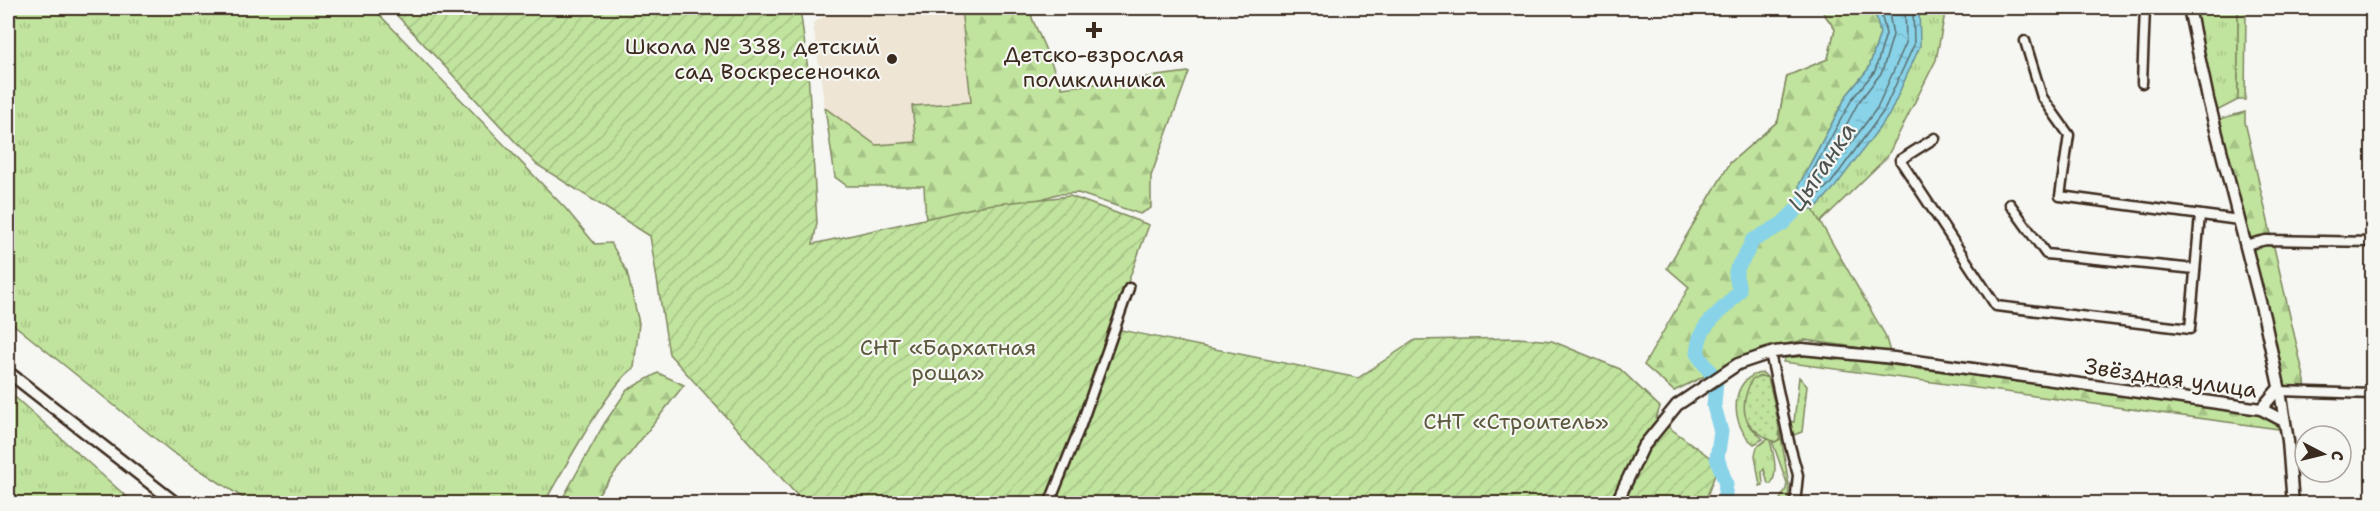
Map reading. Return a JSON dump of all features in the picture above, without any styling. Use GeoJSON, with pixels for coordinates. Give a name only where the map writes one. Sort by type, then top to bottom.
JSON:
{"type":"FeatureCollection","features":[{"type":"Feature","properties":{"kind":"street"},"geometry":{"type":"LineString","coordinates":[[2142,83],[2145,8]]}},
{"type":"Feature","properties":{"kind":"street","name":"Звёздная улица"},"geometry":{"type":"LineString","coordinates":[[2189,8],[2208,99],[2279,390],[2284,421]]}},
{"type":"Feature","properties":{"kind":"street"},"geometry":{"type":"LineString","coordinates":[[2025,41],[2042,97],[2069,135],[2060,196],[2239,220]]}},
{"type":"Feature","properties":{"kind":"street"},"geometry":{"type":"LineString","coordinates":[[1935,138],[1900,160],[1996,306],[2190,329],[2200,215]]}},
{"type":"Feature","properties":{"kind":"street"},"geometry":{"type":"LineString","coordinates":[[2010,204],[2046,254],[2196,269]]}},
{"type":"Feature","properties":{"kind":"street"},"geometry":{"type":"LineString","coordinates":[[2245,245],[2266,240],[2373,242]]}},
{"type":"Feature","properties":{"kind":"street"},"geometry":{"type":"LineString","coordinates":[[1049,504],[1081,425],[1129,288]]}},
{"type":"Feature","properties":{"kind":"street","name":"Звёздная улица"},"geometry":{"type":"LineString","coordinates":[[1616,504],[1643,447],[1677,405],[1738,364],[1770,353],[1802,349],[1894,358],[2261,409],[2284,421]]}},
{"type":"Feature","properties":{"kind":"street"},"geometry":{"type":"LineString","coordinates":[[1770,353],[1798,475],[1796,504]]}},
{"type":"Feature","properties":{"kind":"street"},"geometry":{"type":"LineString","coordinates":[[8,372],[177,504]]}},
{"type":"Feature","properties":{"kind":"street"},"geometry":{"type":"LineString","coordinates":[[2261,409],[2279,390],[2373,394]]}},
{"type":"Feature","properties":{"kind":"street"},"geometry":{"type":"LineString","coordinates":[[2284,421],[2293,504]]}},
{"type":"Feature","properties":{"kind":"shaded area","name":"Школа № 338, детский сад Воскресеночка"},"geometry":{"type":"Polygon","coordinates":[[[839,8],[961,8],[971,102],[913,106],[917,142],[876,145],[825,108],[813,23],[839,8]]]}},
{"type":"Feature","properties":{"kind":"green space"},"geometry":{"type":"Polygon","coordinates":[[[8,8],[373,8],[566,209],[595,244],[611,243],[627,272],[639,323],[634,368],[624,377],[599,410],[544,503],[251,503],[172,452],[8,320],[8,8]]]}},
{"type":"Feature","properties":{"kind":"green space","name":"СНТ «Бархатная роща»"},"geometry":{"type":"Polygon","coordinates":[[[390,8],[800,8],[808,70],[817,223],[813,244],[986,205],[1070,196],[1149,225],[1111,328],[1358,378],[1415,340],[1518,338],[1552,341],[1620,369],[1660,407],[1656,418],[1719,464],[1704,504],[804,503],[669,354],[650,236],[536,164],[390,8]]]}},
{"type":"Feature","properties":{"kind":"green space"},"geometry":{"type":"Polygon","coordinates":[[[961,8],[1032,8],[1032,18],[1062,88],[1189,72],[1151,176],[1151,208],[1140,214],[1078,193],[1057,194],[1002,212],[926,222],[924,186],[847,186],[835,177],[825,108],[876,145],[916,142],[912,106],[971,102],[961,8]]]}},
{"type":"Feature","properties":{"kind":"green space"},"geometry":{"type":"Polygon","coordinates":[[[1820,8],[1946,8],[1936,60],[1887,157],[1804,238],[1730,163],[1778,121],[1787,76],[1828,59],[1835,29],[1820,8]]]}},
{"type":"Feature","properties":{"kind":"green space"},"geometry":{"type":"Polygon","coordinates":[[[1820,8],[1874,8],[1880,33],[1869,68],[1847,95],[1799,185],[1885,335],[1890,352],[1805,340],[1761,349],[1674,391],[1644,365],[1689,287],[1667,268],[1730,163],[1778,121],[1787,76],[1828,59],[1835,29],[1820,8]]]}},
{"type":"Feature","properties":{"kind":"green space"},"geometry":{"type":"Polygon","coordinates":[[[2192,8],[2238,8],[2238,100],[2215,112],[2192,8]]]}},
{"type":"Feature","properties":{"kind":"green space"},"geometry":{"type":"Polygon","coordinates":[[[2238,8],[2246,8],[2245,100],[2238,100],[2238,8]]]}},
{"type":"Feature","properties":{"kind":"green space"},"geometry":{"type":"Polygon","coordinates":[[[2245,112],[2245,122],[2306,392],[2286,392],[2216,120],[2245,112]]]}},
{"type":"Feature","properties":{"kind":"green space"},"geometry":{"type":"Polygon","coordinates":[[[1816,355],[2254,413],[2270,416],[2279,429],[1783,362],[1785,358],[1816,355]]]}},
{"type":"Feature","properties":{"kind":"green space"},"geometry":{"type":"Polygon","coordinates":[[[658,373],[684,385],[591,503],[560,503],[604,424],[627,390],[658,373]]]}},
{"type":"Feature","properties":{"kind":"green space"},"geometry":{"type":"Polygon","coordinates":[[[1763,373],[1768,378],[1761,376],[1748,424],[1763,439],[1754,444],[1740,425],[1736,402],[1744,382],[1752,376],[1763,373]]]}},
{"type":"Feature","properties":{"kind":"green space"},"geometry":{"type":"Polygon","coordinates":[[[1761,376],[1768,378],[1776,408],[1780,439],[1775,442],[1756,431],[1746,417],[1744,409],[1747,390],[1752,379],[1761,376]]]}},
{"type":"Feature","properties":{"kind":"green space"},"geometry":{"type":"Polygon","coordinates":[[[1799,377],[1807,386],[1802,432],[1794,435],[1791,433],[1789,421],[1794,422],[1799,377]]]}},
{"type":"Feature","properties":{"kind":"green space"},"geometry":{"type":"Polygon","coordinates":[[[8,391],[128,498],[137,503],[8,503],[8,391]]]}},
{"type":"Feature","properties":{"kind":"green space"},"geometry":{"type":"Polygon","coordinates":[[[1780,431],[1789,485],[1788,503],[1778,503],[1787,483],[1772,441],[1780,439],[1780,431]]]}},
{"type":"Feature","properties":{"kind":"green space"},"geometry":{"type":"Polygon","coordinates":[[[1767,439],[1770,440],[1773,451],[1775,474],[1771,484],[1768,484],[1764,469],[1762,472],[1763,485],[1760,486],[1755,455],[1757,447],[1767,439]]]}},
{"type":"Feature","properties":{"kind":"water"},"geometry":{"type":"Polygon","coordinates":[[[1874,8],[1919,8],[1920,46],[1889,115],[1835,187],[1814,210],[1801,205],[1799,185],[1847,95],[1869,68],[1880,33],[1874,8]]]}},
{"type":"Feature","properties":{"kind":"waterway","name":"Цыганка"},"geometry":{"type":"LineString","coordinates":[[1721,504],[1724,502],[1726,484],[1717,458],[1721,432],[1714,406],[1716,380],[1698,355],[1701,334],[1739,291],[1736,272],[1752,241],[1782,224],[1801,205],[1811,188]]}},
{"type":"Feature","properties":{"kind":"place","name":"Детско-взрослая поликлиника"},"geometry":{"type":"Point","coordinates":[1094,30]}},
{"type":"Feature","properties":{"kind":"place","name":"Школа № 338, детский сад Воскресеночка"},"geometry":{"type":"Point","coordinates":[892,59]}},
{"type":"Feature","properties":{"kind":"park label","name":"СНТ «Строитель»"},"geometry":{"type":"Point","coordinates":[1516,421]}}]}
